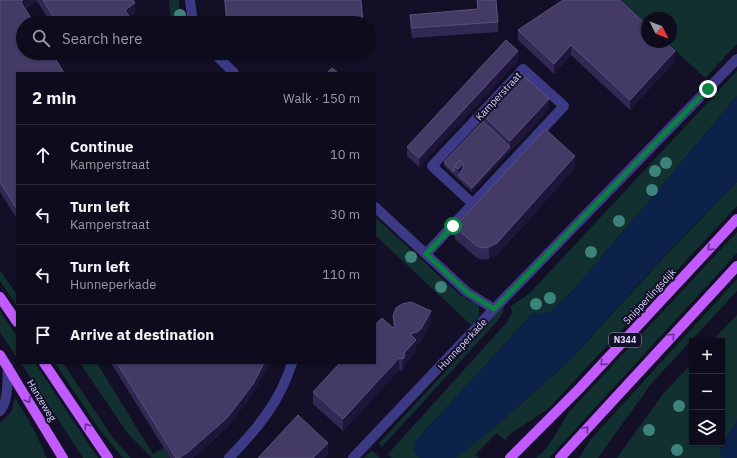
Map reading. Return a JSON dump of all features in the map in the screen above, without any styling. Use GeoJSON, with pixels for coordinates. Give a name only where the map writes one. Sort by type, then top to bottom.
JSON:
{"type":"FeatureCollection","features":[{"type":"Feature","properties":{"kind":"main road","name":"Snipperlingsdijk"},"geometry":{"type":"LineString","coordinates":[[510,458],[585,383],[737,219]]}},
{"type":"Feature","properties":{"kind":"main road"},"geometry":{"type":"LineString","coordinates":[[560,458],[737,266]]}},
{"type":"Feature","properties":{"kind":"main road"},"geometry":{"type":"LineString","coordinates":[[0,297],[16,321]]}},
{"type":"Feature","properties":{"kind":"main road","name":"Hanzeweg"},"geometry":{"type":"LineString","coordinates":[[0,355],[63,458]]}},
{"type":"Feature","properties":{"kind":"main road"},"geometry":{"type":"LineString","coordinates":[[45,364],[108,458]]}},
{"type":"Feature","properties":{"kind":"street"},"geometry":{"type":"LineString","coordinates":[[190,0],[192,16]]}},
{"type":"Feature","properties":{"kind":"street","name":"Hunneperkade"},"geometry":{"type":"LineString","coordinates":[[353,458],[494,309],[737,59]]}},
{"type":"Feature","properties":{"kind":"street"},"geometry":{"type":"LineString","coordinates":[[221,60],[233,72]]}},
{"type":"Feature","properties":{"kind":"street","name":"Kamperstraat"},"geometry":{"type":"LineString","coordinates":[[426,254],[473,204],[564,106],[523,69],[432,166],[473,204]]}},
{"type":"Feature","properties":{"kind":"street"},"geometry":{"type":"LineString","coordinates":[[376,208],[467,292],[494,309]]}},
{"type":"Feature","properties":{"kind":"street"},"geometry":{"type":"LineString","coordinates":[[229,458],[253,433],[271,408],[286,382],[292,364]]}},
{"type":"Feature","properties":{"kind":"street"},"geometry":{"type":"LineString","coordinates":[[0,411],[4,407],[7,390],[8,367]]}},
{"type":"Feature","properties":{"kind":"green space"},"geometry":{"type":"Polygon","coordinates":[[[169,0],[179,0],[180,16],[170,16],[169,0]]]}},
{"type":"Feature","properties":{"kind":"green space"},"geometry":{"type":"Polygon","coordinates":[[[621,0],[737,0],[737,44],[705,78],[672,48],[677,48],[677,12],[641,12],[641,18],[621,0]]]}},
{"type":"Feature","properties":{"kind":"green space"},"geometry":{"type":"Polygon","coordinates":[[[737,71],[737,96],[571,293],[550,313],[532,314],[415,442],[414,451],[420,458],[392,458],[388,454],[507,322],[512,313],[511,306],[529,294],[737,71]]]}},
{"type":"Feature","properties":{"kind":"green space"},"geometry":{"type":"Polygon","coordinates":[[[737,182],[737,206],[548,409],[510,434],[505,440],[497,433],[476,454],[479,458],[455,458],[495,427],[569,361],[665,256],[737,182]]]}},
{"type":"Feature","properties":{"kind":"green space"},"geometry":{"type":"Polygon","coordinates":[[[376,218],[458,293],[479,305],[479,316],[471,325],[376,236],[376,218]]]}},
{"type":"Feature","properties":{"kind":"green space"},"geometry":{"type":"Polygon","coordinates":[[[737,232],[737,253],[549,458],[536,458],[547,448],[569,412],[737,232]]]}},
{"type":"Feature","properties":{"kind":"green space"},"geometry":{"type":"Polygon","coordinates":[[[0,270],[16,294],[16,305],[0,281],[0,270]]]}},
{"type":"Feature","properties":{"kind":"green space"},"geometry":{"type":"Polygon","coordinates":[[[737,279],[737,291],[694,338],[689,338],[689,343],[651,384],[598,458],[579,458],[590,440],[737,279]]]}},
{"type":"Feature","properties":{"kind":"green space"},"geometry":{"type":"Polygon","coordinates":[[[503,307],[503,312],[500,318],[382,447],[379,443],[503,307]]]}},
{"type":"Feature","properties":{"kind":"green space"},"geometry":{"type":"Polygon","coordinates":[[[0,311],[16,335],[16,356],[0,332],[0,311]]]}},
{"type":"Feature","properties":{"kind":"green space"},"geometry":{"type":"Polygon","coordinates":[[[737,315],[737,458],[617,458],[663,394],[689,366],[689,446],[725,446],[725,338],[715,338],[737,315]]]}},
{"type":"Feature","properties":{"kind":"green space"},"geometry":{"type":"Polygon","coordinates":[[[22,364],[36,364],[98,458],[83,458],[22,364]]]}},
{"type":"Feature","properties":{"kind":"green space"},"geometry":{"type":"Polygon","coordinates":[[[56,364],[64,364],[113,438],[131,458],[123,458],[99,429],[56,364]]]}},
{"type":"Feature","properties":{"kind":"green space"},"geometry":{"type":"Polygon","coordinates":[[[81,364],[98,364],[153,454],[163,448],[170,458],[152,458],[128,434],[81,364]]]}},
{"type":"Feature","properties":{"kind":"green space"},"geometry":{"type":"Polygon","coordinates":[[[15,397],[34,430],[47,458],[0,458],[0,423],[12,411],[15,397]]]}},
{"type":"Feature","properties":{"kind":"green space"},"geometry":{"type":"Polygon","coordinates":[[[372,450],[380,458],[364,458],[372,450]]]}},
{"type":"Feature","properties":{"kind":"water"},"geometry":{"type":"Polygon","coordinates":[[[737,96],[737,182],[664,256],[569,361],[495,427],[455,458],[420,458],[414,451],[415,442],[532,314],[550,312],[571,293],[737,96]]]}},
{"type":"Feature","properties":{"kind":"water"},"geometry":{"type":"Polygon","coordinates":[[[737,419],[737,458],[721,458],[720,447],[725,446],[725,439],[737,419]]]}},
{"type":"Feature","properties":{"kind":"building"},"geometry":{"type":"Polygon","coordinates":[[[0,0],[23,0],[21,1],[22,4],[30,16],[16,16],[16,60],[56,60],[63,72],[16,72],[16,207],[0,182],[0,0]]]}},
{"type":"Feature","properties":{"kind":"building"},"geometry":{"type":"Polygon","coordinates":[[[43,0],[133,0],[135,3],[125,10],[129,16],[53,16],[43,0]]]}},
{"type":"Feature","properties":{"kind":"building"},"geometry":{"type":"Polygon","coordinates":[[[225,0],[361,0],[362,16],[226,16],[225,0]]]}},
{"type":"Feature","properties":{"kind":"building"},"geometry":{"type":"Polygon","coordinates":[[[477,0],[496,0],[498,22],[412,28],[410,15],[478,9],[477,0]]]}},
{"type":"Feature","properties":{"kind":"building"},"geometry":{"type":"Polygon","coordinates":[[[563,0],[620,0],[641,19],[641,48],[672,48],[675,51],[630,100],[571,45],[554,64],[518,30],[563,0]]]}},
{"type":"Feature","properties":{"kind":"building"},"geometry":{"type":"Polygon","coordinates":[[[506,40],[518,51],[419,158],[407,147],[506,40]]]}},
{"type":"Feature","properties":{"kind":"building"},"geometry":{"type":"Polygon","coordinates":[[[332,68],[337,72],[328,72],[332,68]]]}},
{"type":"Feature","properties":{"kind":"building"},"geometry":{"type":"Polygon","coordinates":[[[521,73],[549,99],[510,141],[483,115],[521,73]]]}},
{"type":"Feature","properties":{"kind":"building"},"geometry":{"type":"Polygon","coordinates":[[[483,121],[510,147],[472,188],[458,175],[463,169],[463,163],[460,160],[454,166],[454,172],[444,162],[483,121]]]}},
{"type":"Feature","properties":{"kind":"building"},"geometry":{"type":"Polygon","coordinates":[[[545,129],[575,156],[497,243],[489,247],[482,248],[477,246],[455,227],[545,129]]]}},
{"type":"Feature","properties":{"kind":"building"},"geometry":{"type":"Polygon","coordinates":[[[460,160],[463,163],[458,169],[454,166],[460,160]]]}},
{"type":"Feature","properties":{"kind":"building"},"geometry":{"type":"Polygon","coordinates":[[[411,302],[431,311],[421,329],[410,334],[416,340],[404,353],[404,358],[399,358],[343,419],[313,392],[339,364],[376,364],[376,324],[382,318],[393,328],[395,326],[393,316],[396,308],[402,304],[411,302]]]}},
{"type":"Feature","properties":{"kind":"building"},"geometry":{"type":"Polygon","coordinates":[[[118,364],[263,364],[253,384],[227,418],[188,452],[179,458],[176,458],[118,364]]]}},
{"type":"Feature","properties":{"kind":"building"},"geometry":{"type":"Polygon","coordinates":[[[298,415],[328,443],[313,458],[258,458],[298,415]]]}},
{"type":"Feature","properties":{"kind":"route"},"geometry":{"type":"LineString","coordinates":[[453,226],[426,254],[467,292],[494,309],[708,89]]}}]}
